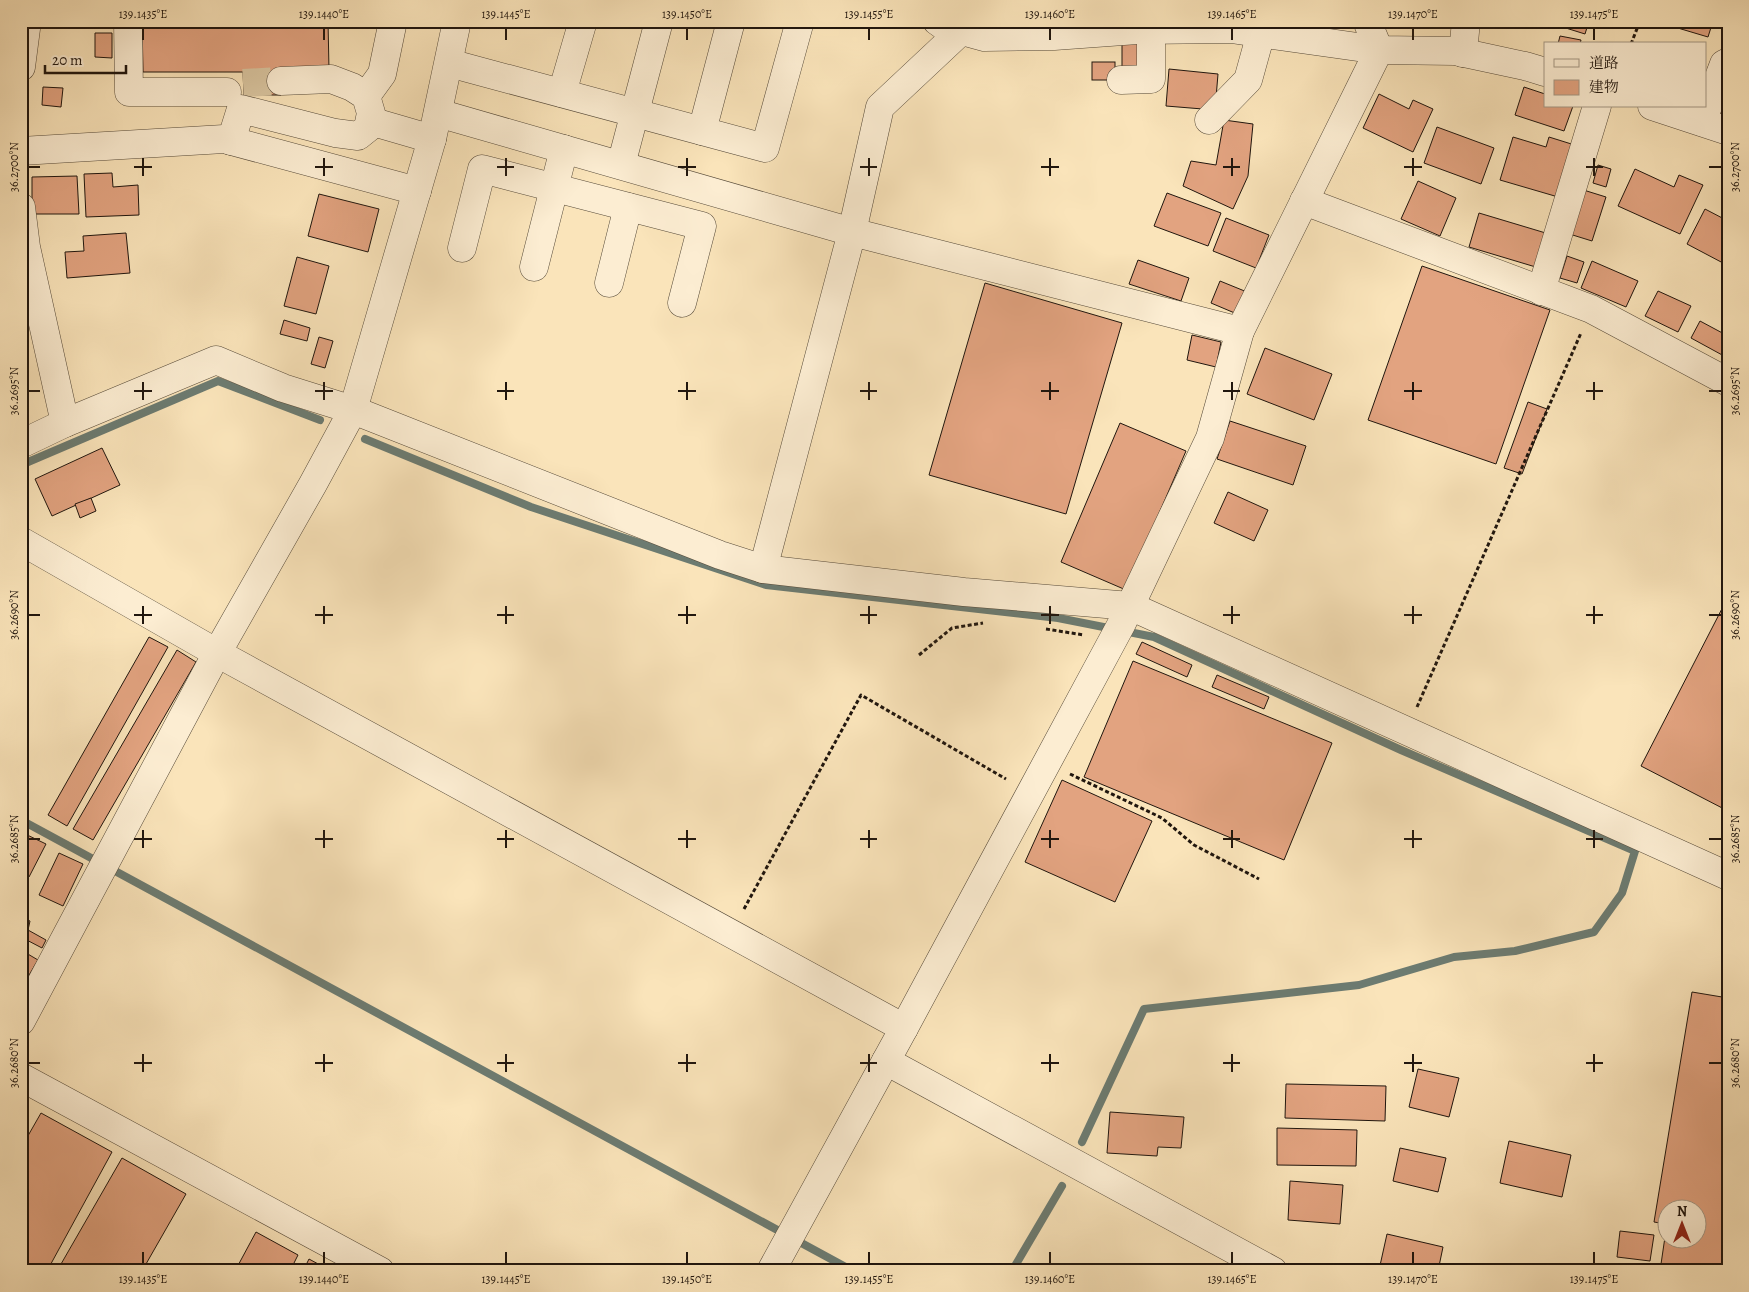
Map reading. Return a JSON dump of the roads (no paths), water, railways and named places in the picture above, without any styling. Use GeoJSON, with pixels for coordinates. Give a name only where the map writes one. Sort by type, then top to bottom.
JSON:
{"type":"FeatureCollection","features":[{"type":"Feature","properties":{"kind":"street"},"geometry":{"type":"LineString","coordinates":[[21,68],[27,21]]}},
{"type":"Feature","properties":{"kind":"street"},"geometry":{"type":"LineString","coordinates":[[128,21],[129,92],[237,94],[336,133],[358,136],[368,128],[368,108],[382,74],[390,22]]}},
{"type":"Feature","properties":{"kind":"street"},"geometry":{"type":"LineString","coordinates":[[21,1021],[217,653],[353,410],[435,126],[457,21]]}},
{"type":"Feature","properties":{"kind":"street"},"geometry":{"type":"LineString","coordinates":[[562,93],[582,21]]}},
{"type":"Feature","properties":{"kind":"street"},"geometry":{"type":"LineString","coordinates":[[621,166],[659,21]]}},
{"type":"Feature","properties":{"kind":"street"},"geometry":{"type":"LineString","coordinates":[[702,131],[731,21]]}},
{"type":"Feature","properties":{"kind":"street"},"geometry":{"type":"LineString","coordinates":[[449,63],[765,148],[800,21]]}},
{"type":"Feature","properties":{"kind":"street"},"geometry":{"type":"LineString","coordinates":[[1366,21],[1379,50]]}},
{"type":"Feature","properties":{"kind":"street"},"geometry":{"type":"LineString","coordinates":[[1463,52],[1466,21]]}},
{"type":"Feature","properties":{"kind":"street"},"geometry":{"type":"LineString","coordinates":[[763,569],[852,232],[880,107],[949,26],[984,37],[1054,36],[1119,26],[1258,29],[1379,50],[1463,52],[1544,72]]}},
{"type":"Feature","properties":{"kind":"street"},"geometry":{"type":"LineString","coordinates":[[1121,80],[1151,78],[1166,27]]}},
{"type":"Feature","properties":{"kind":"street"},"geometry":{"type":"LineString","coordinates":[[1209,120],[1248,80],[1258,29]]}},
{"type":"Feature","properties":{"kind":"street"},"geometry":{"type":"LineString","coordinates":[[771,1271],[904,1028],[1130,606],[1210,438],[1240,331],[1379,50]]}},
{"type":"Feature","properties":{"kind":"street"},"geometry":{"type":"LineString","coordinates":[[1702,122],[1724,64],[1728,62]]}},
{"type":"Feature","properties":{"kind":"street"},"geometry":{"type":"LineString","coordinates":[[281,81],[331,79],[352,88],[368,108],[435,126],[564,149],[852,232],[1240,331]]}},
{"type":"Feature","properties":{"kind":"street"},"geometry":{"type":"LineString","coordinates":[[231,141],[237,94]]}},
{"type":"Feature","properties":{"kind":"street"},"geometry":{"type":"LineString","coordinates":[[1541,290],[1596,108]]}},
{"type":"Feature","properties":{"kind":"street"},"geometry":{"type":"LineString","coordinates":[[1658,108],[1728,131]]}},
{"type":"Feature","properties":{"kind":"street"},"geometry":{"type":"LineString","coordinates":[[21,151],[224,139],[417,191]]}},
{"type":"Feature","properties":{"kind":"street"},"geometry":{"type":"LineString","coordinates":[[534,267],[564,149]]}},
{"type":"Feature","properties":{"kind":"street"},"geometry":{"type":"LineString","coordinates":[[462,248],[482,169],[702,226],[682,303]]}},
{"type":"Feature","properties":{"kind":"street"},"geometry":{"type":"LineString","coordinates":[[1304,201],[1591,309],[1728,382]]}},
{"type":"Feature","properties":{"kind":"street"},"geometry":{"type":"LineString","coordinates":[[21,207],[26,248],[66,423]]}},
{"type":"Feature","properties":{"kind":"street"},"geometry":{"type":"LineString","coordinates":[[609,283],[628,207]]}},
{"type":"Feature","properties":{"kind":"street"},"geometry":{"type":"LineString","coordinates":[[21,444],[216,360],[283,388],[353,410],[720,555],[763,569],[964,592],[1130,606],[1728,876]]}},
{"type":"Feature","properties":{"kind":"street"},"geometry":{"type":"LineString","coordinates":[[21,542],[217,653],[904,1028]]}},
{"type":"Feature","properties":{"kind":"street"},"geometry":{"type":"LineString","coordinates":[[886,1061],[1273,1271]]}},
{"type":"Feature","properties":{"kind":"street"},"geometry":{"type":"LineString","coordinates":[[21,1076],[380,1271]]}},
{"type":"Feature","properties":{"kind":"waterway"},"geometry":{"type":"LineString","coordinates":[[21,465],[218,381],[320,420]]}},
{"type":"Feature","properties":{"kind":"waterway"},"geometry":{"type":"LineString","coordinates":[[365,439],[531,507],[766,585],[1058,618],[1154,637],[1401,750],[1635,851],[1622,893],[1594,932],[1515,951],[1454,957],[1359,985],[1144,1009],[1082,1142]]}},
{"type":"Feature","properties":{"kind":"waterway"},"geometry":{"type":"LineString","coordinates":[[21,820],[853,1271]]}},
{"type":"Feature","properties":{"kind":"waterway"},"geometry":{"type":"LineString","coordinates":[[1012,1271],[1062,1186]]}},
{"type":"Feature","properties":{"kind":"tunnel"},"geometry":{"type":"LineString","coordinates":[[243,83],[281,81]]}}]}
